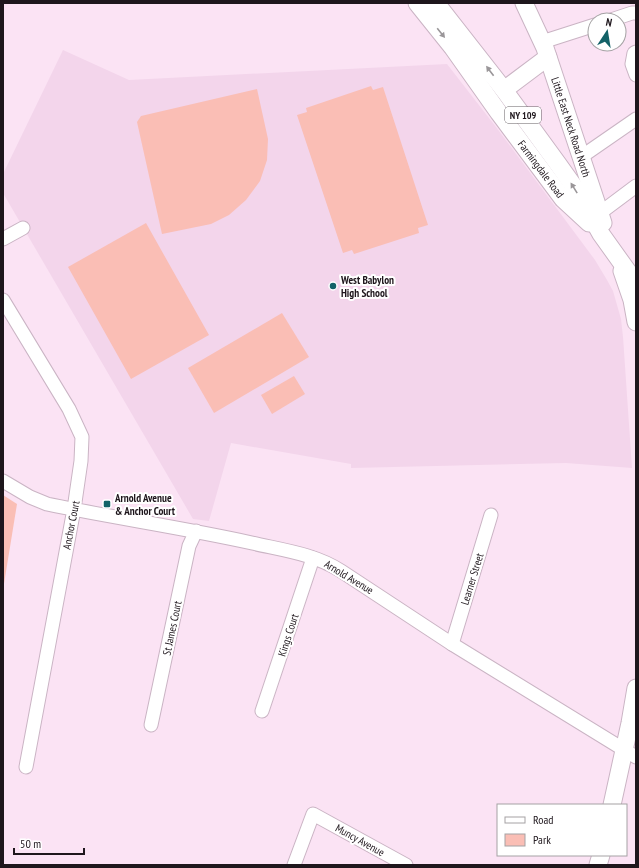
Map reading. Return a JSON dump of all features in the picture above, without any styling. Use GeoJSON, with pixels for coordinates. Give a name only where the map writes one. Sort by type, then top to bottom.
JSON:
{"type":"FeatureCollection","features":[{"type":"Feature","properties":{"kind":"main road","name":"Farmingdale Road"},"geometry":{"type":"LineString","coordinates":[[417,3],[453,48],[503,119],[563,199],[601,234]]}},
{"type":"Feature","properties":{"kind":"main road","name":"Farmingdale Road"},"geometry":{"type":"LineString","coordinates":[[436,3],[504,90],[574,188],[614,253]]}},
{"type":"Feature","properties":{"kind":"main road","name":"Little East Neck Road North"},"geometry":{"type":"LineString","coordinates":[[524,3],[545,49],[614,253]]}},
{"type":"Feature","properties":{"kind":"main road"},"geometry":{"type":"LineString","coordinates":[[504,90],[545,49]]}},
{"type":"Feature","properties":{"kind":"main road"},"geometry":{"type":"LineString","coordinates":[[614,253],[630,294],[636,322]]}},
{"type":"Feature","properties":{"kind":"main road","name":"NY 109"},"geometry":{"type":"LineString","coordinates":[[614,253],[636,283]]}},
{"type":"Feature","properties":{"kind":"main road"},"geometry":{"type":"LineString","coordinates":[[612,804],[630,754],[636,688]]}},
{"type":"Feature","properties":{"kind":"street"},"geometry":{"type":"LineString","coordinates":[[545,49],[587,29]]}},
{"type":"Feature","properties":{"kind":"street"},"geometry":{"type":"LineString","coordinates":[[636,52],[634,53],[632,64],[636,75]]}},
{"type":"Feature","properties":{"kind":"street"},"geometry":{"type":"LineString","coordinates":[[581,157],[636,118]]}},
{"type":"Feature","properties":{"kind":"street"},"geometry":{"type":"LineString","coordinates":[[600,213],[636,186]]}},
{"type":"Feature","properties":{"kind":"street"},"geometry":{"type":"LineString","coordinates":[[3,239],[23,228]]}},
{"type":"Feature","properties":{"kind":"street","name":"Anchor Court"},"geometry":{"type":"LineString","coordinates":[[3,300],[69,409],[82,437],[81,461],[74,509],[26,768]]}},
{"type":"Feature","properties":{"kind":"street","name":"Arnold Avenue"},"geometry":{"type":"LineString","coordinates":[[3,481],[36,500],[47,504],[196,531],[298,553],[321,560],[336,568],[452,644],[630,754]]}},
{"type":"Feature","properties":{"kind":"street","name":"Learner Street"},"geometry":{"type":"LineString","coordinates":[[452,644],[491,515]]}},
{"type":"Feature","properties":{"kind":"street","name":"St James Court"},"geometry":{"type":"LineString","coordinates":[[151,725],[189,546],[196,531]]}},
{"type":"Feature","properties":{"kind":"street","name":"Kings Court"},"geometry":{"type":"LineString","coordinates":[[262,711],[313,558]]}},
{"type":"Feature","properties":{"kind":"street","name":"Muncy Avenue"},"geometry":{"type":"LineString","coordinates":[[294,865],[313,814],[406,865]]}},
{"type":"Feature","properties":{"kind":"shaded area","name":"West Babylon High School"},"geometry":{"type":"Polygon","coordinates":[[[63,50],[129,80],[447,64],[595,260],[613,291],[621,319],[623,337],[632,468],[566,463],[351,468],[351,464],[231,443],[209,521],[193,519],[3,193],[3,174],[63,50]]]}},
{"type":"Feature","properties":{"kind":"green space"},"geometry":{"type":"Polygon","coordinates":[[[371,86],[373,90],[383,87],[428,225],[418,228],[419,233],[354,254],[352,250],[343,253],[297,115],[307,112],[306,108],[371,86]]]}},
{"type":"Feature","properties":{"kind":"green space"},"geometry":{"type":"Polygon","coordinates":[[[257,89],[268,139],[267,160],[260,181],[246,200],[229,215],[211,224],[162,234],[137,122],[141,116],[257,89]]]}},
{"type":"Feature","properties":{"kind":"green space"},"geometry":{"type":"Polygon","coordinates":[[[146,223],[209,335],[131,379],[68,267],[146,223]]]}},
{"type":"Feature","properties":{"kind":"green space"},"geometry":{"type":"Polygon","coordinates":[[[282,313],[309,357],[214,413],[188,368],[282,313]]]}},
{"type":"Feature","properties":{"kind":"green space"},"geometry":{"type":"Polygon","coordinates":[[[294,376],[305,394],[272,414],[261,395],[294,376]]]}},
{"type":"Feature","properties":{"kind":"green space"},"geometry":{"type":"Polygon","coordinates":[[[3,495],[17,504],[3,590],[3,495]]]}},
{"type":"Feature","properties":{"kind":"place","name":"West Babylon High School"},"geometry":{"type":"Point","coordinates":[333,286]}},
{"type":"Feature","properties":{"kind":"place","name":"Arnold Avenue & Anchor Court"},"geometry":{"type":"Point","coordinates":[107,504]}}]}
